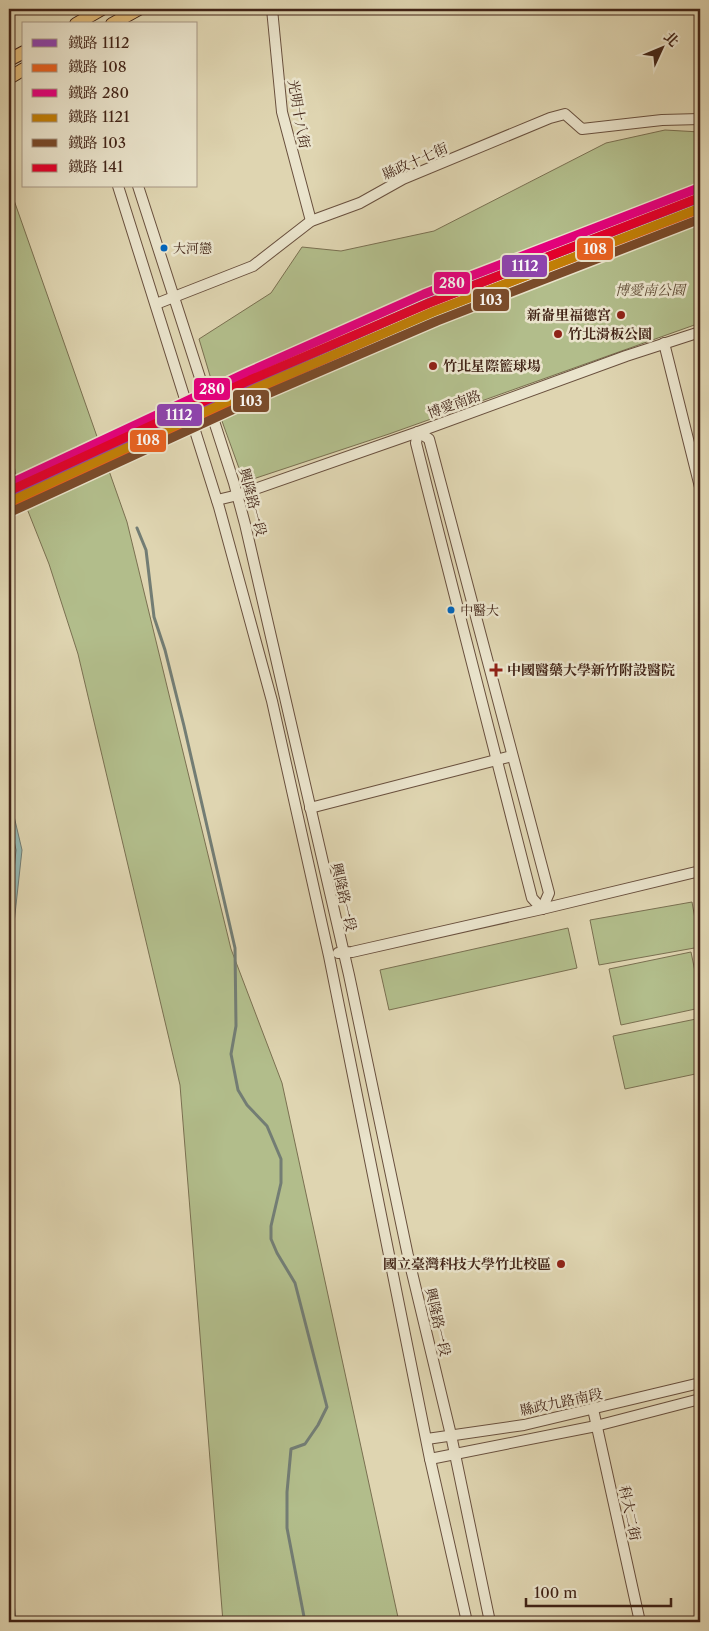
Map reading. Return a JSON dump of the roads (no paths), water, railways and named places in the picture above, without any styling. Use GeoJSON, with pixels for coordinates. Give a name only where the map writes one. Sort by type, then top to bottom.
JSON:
{"type":"FeatureCollection","features":[{"type":"Feature","properties":{"kind":"main road"},"geometry":{"type":"LineString","coordinates":[[81,22],[102,9]]}},
{"type":"Feature","properties":{"kind":"main road"},"geometry":{"type":"LineString","coordinates":[[117,22],[131,16]]}},
{"type":"Feature","properties":{"kind":"main road"},"geometry":{"type":"LineString","coordinates":[[9,60],[22,53]]}},
{"type":"Feature","properties":{"kind":"main road"},"geometry":{"type":"LineString","coordinates":[[9,78],[22,70]]}},
{"type":"Feature","properties":{"kind":"street","name":"光明十八街"},"geometry":{"type":"LineString","coordinates":[[272,9],[282,112],[311,221]]}},
{"type":"Feature","properties":{"kind":"street","name":"縣政十七街"},"geometry":{"type":"LineString","coordinates":[[156,304],[253,266],[311,221],[360,203],[404,179],[550,118],[564,114],[582,129],[662,120],[700,119]]}},
{"type":"Feature","properties":{"kind":"street","name":"興隆路一段"},"geometry":{"type":"LineString","coordinates":[[119,188],[217,500],[272,701],[329,956],[430,1459],[467,1622]]}},
{"type":"Feature","properties":{"kind":"street","name":"興隆路一段"},"geometry":{"type":"LineString","coordinates":[[139,188],[238,495],[343,952],[408,1256],[450,1435],[490,1622]]}},
{"type":"Feature","properties":{"kind":"street","name":"博愛南路"},"geometry":{"type":"LineString","coordinates":[[217,500],[238,495],[664,343],[700,332]]}},
{"type":"Feature","properties":{"kind":"street"},"geometry":{"type":"LineString","coordinates":[[664,343],[700,487]]}},
{"type":"Feature","properties":{"kind":"street"},"geometry":{"type":"LineString","coordinates":[[418,432],[429,439],[549,893],[542,909],[532,898],[416,443],[418,432]]}},
{"type":"Feature","properties":{"kind":"street"},"geometry":{"type":"LineString","coordinates":[[310,808],[512,756]]}},
{"type":"Feature","properties":{"kind":"street"},"geometry":{"type":"LineString","coordinates":[[329,956],[542,909],[700,871]]}},
{"type":"Feature","properties":{"kind":"street","name":"縣政九路南段"},"geometry":{"type":"LineString","coordinates":[[427,1439],[524,1424],[700,1384]]}},
{"type":"Feature","properties":{"kind":"street"},"geometry":{"type":"LineString","coordinates":[[430,1459],[596,1426],[700,1399]]}},
{"type":"Feature","properties":{"kind":"street","name":"科大二街"},"geometry":{"type":"LineString","coordinates":[[593,1409],[640,1622]]}},
{"type":"Feature","properties":{"kind":"water"},"geometry":{"type":"Polygon","coordinates":[[[9,795],[22,850],[9,969],[9,795]]]}},
{"type":"Feature","properties":{"kind":"water"},"geometry":{"type":"Polygon","coordinates":[[[9,1503],[11,1575],[16,1622],[9,1622],[9,1503]]]}},
{"type":"Feature","properties":{"kind":"waterway"},"geometry":{"type":"LineString","coordinates":[[137,528],[146,550],[154,617],[165,650],[184,726],[235,948],[236,1026],[231,1054],[238,1090],[247,1105],[267,1126],[281,1159],[281,1183],[271,1226],[271,1239],[295,1283],[327,1407],[305,1444],[291,1449],[287,1492],[287,1528],[305,1622]]}},
{"type":"Feature","properties":{"kind":"rail line","name":"280"},"geometry":{"type":"LineString","coordinates":[[9,484],[246,373],[424,294],[696,189]]}},
{"type":"Feature","properties":{"kind":"rail line","name":"1112"},"geometry":{"type":"LineString","coordinates":[[9,495],[250,382],[428,303],[700,198]]}},
{"type":"Feature","properties":{"kind":"rail line","name":"141"},"geometry":{"type":"LineString","coordinates":[[9,491],[250,380],[429,303],[696,199]]}},
{"type":"Feature","properties":{"kind":"rail line","name":"1121"},"geometry":{"type":"LineString","coordinates":[[9,502],[254,389],[433,312],[700,208]]}},
{"type":"Feature","properties":{"kind":"rail line","name":"108"},"geometry":{"type":"LineString","coordinates":[[13,504],[254,391],[432,312],[700,209]]}},
{"type":"Feature","properties":{"kind":"rail line","name":"103"},"geometry":{"type":"LineString","coordinates":[[13,511],[258,398],[437,321],[700,219]]}},
{"type":"Feature","properties":{"kind":"place","name":"大河戀"},"geometry":{"type":"Point","coordinates":[164,248]}},
{"type":"Feature","properties":{"kind":"place","name":"新崙里福德宮"},"geometry":{"type":"Point","coordinates":[621,315]}},
{"type":"Feature","properties":{"kind":"place","name":"竹北滑板公園"},"geometry":{"type":"Point","coordinates":[558,334]}},
{"type":"Feature","properties":{"kind":"place","name":"竹北星際籃球場"},"geometry":{"type":"Point","coordinates":[433,366]}},
{"type":"Feature","properties":{"kind":"place","name":"中醫大"},"geometry":{"type":"Point","coordinates":[451,610]}},
{"type":"Feature","properties":{"kind":"place","name":"中國醫藥大學新竹附設醫院"},"geometry":{"type":"Point","coordinates":[496,670]}},
{"type":"Feature","properties":{"kind":"place","name":"國立臺灣科技大學竹北校區"},"geometry":{"type":"Point","coordinates":[561,1264]}},
{"type":"Feature","properties":{"kind":"park label","name":"博愛南公園"},"geometry":{"type":"Point","coordinates":[650,290]}}]}
